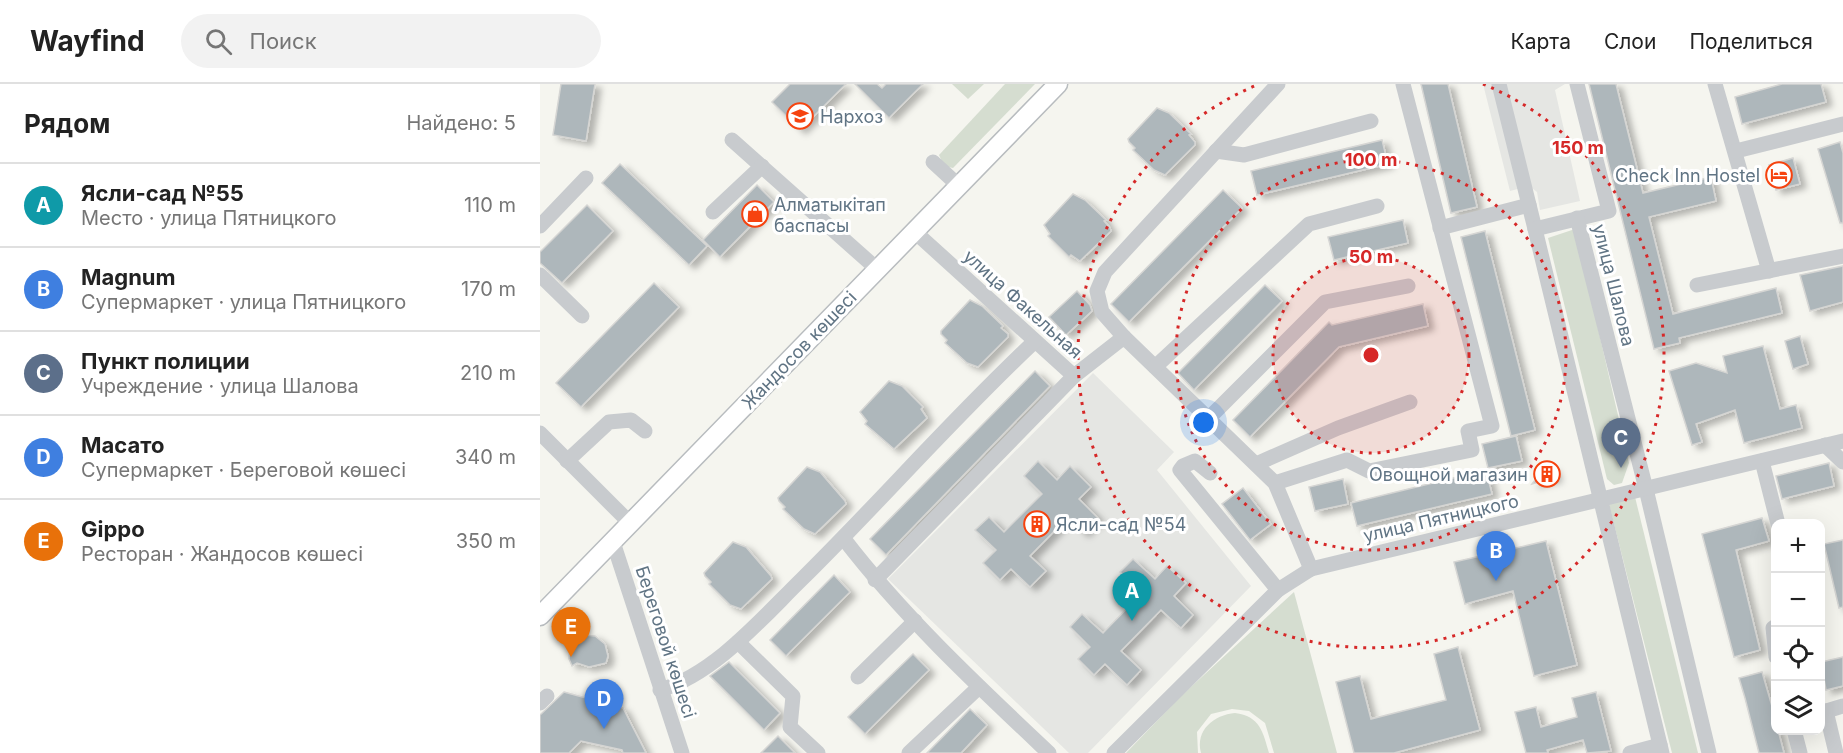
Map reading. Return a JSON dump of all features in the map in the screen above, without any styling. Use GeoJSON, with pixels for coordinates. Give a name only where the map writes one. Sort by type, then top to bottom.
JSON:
{"type":"FeatureCollection","features":[{"type":"Feature","properties":{"kind":"main road","name":"Жандосов көшесі"},"geometry":{"type":"LineString","coordinates":[[540,616],[1058,84]]}},
{"type":"Feature","properties":{"kind":"street"},"geometry":{"type":"LineString","coordinates":[[1278,84],[1105,272],[1096,291],[1102,312],[1124,337],[1275,483],[1311,569]]}},
{"type":"Feature","properties":{"kind":"street"},"geometry":{"type":"LineString","coordinates":[[1275,483],[1347,460],[1369,471],[1472,450],[1468,431],[1492,426],[1403,84]]}},
{"type":"Feature","properties":{"kind":"street"},"geometry":{"type":"LineString","coordinates":[[1499,84],[1661,749],[1630,753]]}},
{"type":"Feature","properties":{"kind":"street"},"geometry":{"type":"LineString","coordinates":[[1577,84],[1608,211],[1577,218]]}},
{"type":"Feature","properties":{"kind":"street"},"geometry":{"type":"LineString","coordinates":[[1715,84],[1769,271]]}},
{"type":"Feature","properties":{"kind":"street"},"geometry":{"type":"LineString","coordinates":[[1216,151],[1244,155],[1371,120]]}},
{"type":"Feature","properties":{"kind":"street"},"geometry":{"type":"LineString","coordinates":[[1736,151],[1843,124]]}},
{"type":"Feature","properties":{"kind":"street"},"geometry":{"type":"LineString","coordinates":[[732,140],[877,269]]}},
{"type":"Feature","properties":{"kind":"street"},"geometry":{"type":"LineString","coordinates":[[933,162],[959,186]]}},
{"type":"Feature","properties":{"kind":"street"},"geometry":{"type":"LineString","coordinates":[[713,212],[762,166]]}},
{"type":"Feature","properties":{"kind":"street"},"geometry":{"type":"LineString","coordinates":[[540,226],[586,178]]}},
{"type":"Feature","properties":{"kind":"street"},"geometry":{"type":"LineString","coordinates":[[1440,228],[1529,205]]}},
{"type":"Feature","properties":{"kind":"street"},"geometry":{"type":"LineString","coordinates":[[1155,367],[1309,224],[1377,206]]}},
{"type":"Feature","properties":{"kind":"street","name":"улица Шалова"},"geometry":{"type":"LineString","coordinates":[[1534,229],[1577,218],[1646,489],[1709,753]]}},
{"type":"Feature","properties":{"kind":"street","name":"улица Факельная"},"geometry":{"type":"LineString","coordinates":[[915,232],[1074,376],[1124,337]]}},
{"type":"Feature","properties":{"kind":"street"},"geometry":{"type":"LineString","coordinates":[[1697,285],[1843,256]]}},
{"type":"Feature","properties":{"kind":"street"},"geometry":{"type":"LineString","coordinates":[[540,276],[582,316]]}},
{"type":"Feature","properties":{"kind":"street"},"geometry":{"type":"LineString","coordinates":[[1208,418],[1325,302],[1408,286]]}},
{"type":"Feature","properties":{"kind":"street"},"geometry":{"type":"LineString","coordinates":[[660,690],[680,684],[738,642],[844,539],[1034,342]]}},
{"type":"Feature","properties":{"kind":"street"},"geometry":{"type":"LineString","coordinates":[[875,580],[1074,376]]}},
{"type":"Feature","properties":{"kind":"street"},"geometry":{"type":"LineString","coordinates":[[1256,464],[1338,428],[1410,402]]}},
{"type":"Feature","properties":{"kind":"street"},"geometry":{"type":"LineString","coordinates":[[567,461],[609,422],[631,420],[645,431]]}},
{"type":"Feature","properties":{"kind":"street"},"geometry":{"type":"LineString","coordinates":[[540,433],[631,524]]}},
{"type":"Feature","properties":{"kind":"street","name":"улица Пятницкого"},"geometry":{"type":"LineString","coordinates":[[1114,753],[1278,590],[1311,569],[1843,441]]}},
{"type":"Feature","properties":{"kind":"street"},"geometry":{"type":"LineString","coordinates":[[1825,445],[1843,462]]}},
{"type":"Feature","properties":{"kind":"street"},"geometry":{"type":"LineString","coordinates":[[1762,461],[1777,519]]}},
{"type":"Feature","properties":{"kind":"street"},"geometry":{"type":"LineString","coordinates":[[1210,472],[1195,462],[1183,466],[1180,470],[1278,590]]}},
{"type":"Feature","properties":{"kind":"street"},"geometry":{"type":"LineString","coordinates":[[844,539],[875,580],[1038,750]]}},
{"type":"Feature","properties":{"kind":"street","name":"Береговой көшесі"},"geometry":{"type":"LineString","coordinates":[[613,542],[682,753]]}},
{"type":"Feature","properties":{"kind":"street"},"geometry":{"type":"LineString","coordinates":[[858,677],[915,621]]}},
{"type":"Feature","properties":{"kind":"street"},"geometry":{"type":"LineString","coordinates":[[738,642],[793,696],[790,727],[818,753]]}},
{"type":"Feature","properties":{"kind":"street"},"geometry":{"type":"LineString","coordinates":[[909,753],[979,687]]}},
{"type":"Feature","properties":{"kind":"street"},"geometry":{"type":"LineString","coordinates":[[1825,711],[1843,706]]}},
{"type":"Feature","properties":{"kind":"street"},"geometry":{"type":"LineString","coordinates":[[1825,718],[1836,753]]}},
{"type":"Feature","properties":{"kind":"street"},"geometry":{"type":"LineString","coordinates":[[1795,735],[1800,753]]}},
{"type":"Feature","properties":{"kind":"shaded area"},"geometry":{"type":"Polygon","coordinates":[[[952,84],[984,84],[968,99],[952,84]]]}},
{"type":"Feature","properties":{"kind":"shaded area"},"geometry":{"type":"Polygon","coordinates":[[[1005,84],[1035,84],[953,168],[944,166],[939,155],[1005,84]]]}},
{"type":"Feature","properties":{"kind":"shaded area"},"geometry":{"type":"Polygon","coordinates":[[[1483,84],[1565,84],[1555,90],[1580,201],[1540,210],[1537,192],[1529,186],[1510,191],[1483,84]]]}},
{"type":"Feature","properties":{"kind":"shaded area"},"geometry":{"type":"Polygon","coordinates":[[[1575,229],[1629,463],[1622,483],[1614,485],[1607,479],[1548,238],[1575,229]]]}},
{"type":"Feature","properties":{"kind":"shaded area"},"geometry":{"type":"Polygon","coordinates":[[[1093,373],[1174,452],[1157,470],[1251,586],[1088,753],[1069,753],[888,579],[1093,373]]]}},
{"type":"Feature","properties":{"kind":"shaded area"},"geometry":{"type":"Polygon","coordinates":[[[1635,497],[1698,753],[1672,753],[1609,504],[1635,497]]]}},
{"type":"Feature","properties":{"kind":"shaded area"},"geometry":{"type":"Polygon","coordinates":[[[1294,592],[1337,753],[1274,753],[1265,723],[1249,711],[1232,709],[1211,714],[1197,732],[1198,753],[1126,753],[1180,697],[1294,592]]]}},
{"type":"Feature","properties":{"kind":"shaded area"},"geometry":{"type":"Polygon","coordinates":[[[1235,713],[1255,721],[1262,732],[1269,753],[1201,753],[1201,737],[1208,725],[1213,720],[1235,713]]]}},
{"type":"Feature","properties":{"kind":"building"},"geometry":{"type":"Polygon","coordinates":[[[561,84],[595,84],[586,141],[553,135],[561,84]]]}},
{"type":"Feature","properties":{"kind":"building","name":"Нархоз"},"geometry":{"type":"Polygon","coordinates":[[[790,84],[846,84],[800,130],[772,102],[790,84]]]}},
{"type":"Feature","properties":{"kind":"building"},"geometry":{"type":"Polygon","coordinates":[[[855,84],[877,84],[882,88],[886,84],[923,84],[889,118],[855,84]]]}},
{"type":"Feature","properties":{"kind":"building"},"geometry":{"type":"Polygon","coordinates":[[[1421,84],[1448,84],[1477,207],[1451,213],[1421,84]]]}},
{"type":"Feature","properties":{"kind":"building"},"geometry":{"type":"Polygon","coordinates":[[[1589,84],[1616,84],[1643,193],[1711,177],[1716,201],[1649,217],[1673,314],[1776,288],[1782,313],[1679,338],[1680,343],[1654,349],[1589,84]]]}},
{"type":"Feature","properties":{"kind":"building"},"geometry":{"type":"Polygon","coordinates":[[[1782,84],[1821,84],[1826,102],[1742,124],[1735,97],[1782,84]]]}},
{"type":"Feature","properties":{"kind":"building"},"geometry":{"type":"Polygon","coordinates":[[[1157,108],[1169,113],[1191,134],[1189,135],[1195,142],[1195,145],[1165,175],[1154,170],[1133,150],[1135,148],[1128,139],[1157,108]]]}},
{"type":"Feature","properties":{"kind":"building"},"geometry":{"type":"Polygon","coordinates":[[[1382,140],[1388,164],[1257,195],[1251,171],[1382,140]]]}},
{"type":"Feature","properties":{"kind":"building"},"geometry":{"type":"Polygon","coordinates":[[[1840,142],[1843,153],[1843,223],[1840,223],[1818,149],[1840,142]]]}},
{"type":"Feature","properties":{"kind":"building"},"geometry":{"type":"Polygon","coordinates":[[[1793,158],[1800,184],[1776,190],[1769,165],[1793,158]]]}},
{"type":"Feature","properties":{"kind":"building"},"geometry":{"type":"Polygon","coordinates":[[[620,164],[707,246],[689,265],[602,183],[620,164]]]}},
{"type":"Feature","properties":{"kind":"building"},"geometry":{"type":"Polygon","coordinates":[[[757,185],[774,202],[720,257],[703,240],[757,185]]]}},
{"type":"Feature","properties":{"kind":"building"},"geometry":{"type":"Polygon","coordinates":[[[1223,190],[1242,208],[1129,322],[1111,304],[1223,190]]]}},
{"type":"Feature","properties":{"kind":"building"},"geometry":{"type":"Polygon","coordinates":[[[1073,194],[1085,200],[1106,220],[1104,221],[1111,231],[1080,261],[1071,255],[1069,257],[1048,236],[1050,234],[1044,225],[1073,194]]]}},
{"type":"Feature","properties":{"kind":"building"},"geometry":{"type":"Polygon","coordinates":[[[587,205],[613,231],[562,283],[540,263],[540,252],[587,205]]]}},
{"type":"Feature","properties":{"kind":"building"},"geometry":{"type":"Polygon","coordinates":[[[1403,220],[1408,243],[1334,260],[1328,237],[1403,220]]]}},
{"type":"Feature","properties":{"kind":"building"},"geometry":{"type":"Polygon","coordinates":[[[1485,231],[1535,430],[1511,436],[1461,237],[1485,231]]]}},
{"type":"Feature","properties":{"kind":"building"},"geometry":{"type":"Polygon","coordinates":[[[1843,266],[1843,302],[1810,311],[1800,275],[1843,266]]]}},
{"type":"Feature","properties":{"kind":"building"},"geometry":{"type":"Polygon","coordinates":[[[654,283],[679,307],[581,407],[556,383],[654,283]]]}},
{"type":"Feature","properties":{"kind":"building"},"geometry":{"type":"Polygon","coordinates":[[[1265,285],[1282,301],[1194,390],[1178,373],[1265,285]]]}},
{"type":"Feature","properties":{"kind":"building"},"geometry":{"type":"Polygon","coordinates":[[[1077,291],[1090,305],[1092,311],[1066,335],[1049,317],[1077,291]]]}},
{"type":"Feature","properties":{"kind":"building"},"geometry":{"type":"Polygon","coordinates":[[[970,300],[982,306],[1008,334],[1008,337],[978,367],[967,363],[945,343],[947,340],[941,334],[941,331],[970,300]]]}},
{"type":"Feature","properties":{"kind":"building"},"geometry":{"type":"Polygon","coordinates":[[[1423,304],[1428,326],[1339,347],[1250,437],[1233,420],[1329,322],[1332,325],[1423,304]]]}},
{"type":"Feature","properties":{"kind":"building"},"geometry":{"type":"Polygon","coordinates":[[[1800,336],[1808,364],[1793,369],[1785,341],[1800,336]]]}},
{"type":"Feature","properties":{"kind":"building"},"geometry":{"type":"Polygon","coordinates":[[[1763,346],[1780,409],[1796,405],[1802,428],[1744,443],[1735,410],[1696,424],[1702,442],[1692,445],[1669,371],[1696,363],[1727,373],[1723,356],[1763,346]]]}},
{"type":"Feature","properties":{"kind":"building"},"geometry":{"type":"Polygon","coordinates":[[[1035,371],[1050,386],[886,555],[870,539],[1035,371]]]}},
{"type":"Feature","properties":{"kind":"building"},"geometry":{"type":"Polygon","coordinates":[[[889,381],[902,386],[923,407],[921,409],[927,418],[894,449],[865,424],[867,421],[860,412],[889,381]]]}},
{"type":"Feature","properties":{"kind":"building"},"geometry":{"type":"Polygon","coordinates":[[[1516,436],[1522,461],[1488,468],[1482,444],[1516,436]]]}},
{"type":"Feature","properties":{"kind":"building","name":"Ясли-сад №54"},"geometry":{"type":"Polygon","coordinates":[[[1038,461],[1057,480],[1070,466],[1091,487],[1079,499],[1098,518],[1083,533],[1068,517],[1030,556],[1046,571],[1030,587],[1011,569],[1000,580],[983,563],[996,550],[975,530],[989,517],[1004,532],[1042,494],[1024,476],[1038,461]]]}},
{"type":"Feature","properties":{"kind":"building"},"geometry":{"type":"Polygon","coordinates":[[[1829,463],[1834,486],[1782,499],[1776,476],[1829,463]]]}},
{"type":"Feature","properties":{"kind":"building"},"geometry":{"type":"Polygon","coordinates":[[[807,467],[820,472],[846,504],[815,534],[804,529],[783,509],[785,507],[778,498],[807,467]]]}},
{"type":"Feature","properties":{"kind":"building","name":"Овощной магазин"},"geometry":{"type":"Polygon","coordinates":[[[1553,467],[1556,478],[1532,484],[1543,470],[1553,467]]]}},
{"type":"Feature","properties":{"kind":"building"},"geometry":{"type":"Polygon","coordinates":[[[1486,470],[1492,494],[1357,526],[1351,503],[1486,470]]]}},
{"type":"Feature","properties":{"kind":"building"},"geometry":{"type":"Polygon","coordinates":[[[1343,479],[1348,504],[1315,511],[1309,487],[1343,479]]]}},
{"type":"Feature","properties":{"kind":"building"},"geometry":{"type":"Polygon","coordinates":[[[1243,488],[1271,524],[1250,540],[1222,504],[1243,488]]]}},
{"type":"Feature","properties":{"kind":"building"},"geometry":{"type":"Polygon","coordinates":[[[1762,518],[1769,541],[1736,550],[1760,650],[1734,657],[1702,534],[1762,518]]]}},
{"type":"Feature","properties":{"kind":"building"},"geometry":{"type":"Polygon","coordinates":[[[1843,540],[1843,607],[1839,608],[1825,544],[1843,540]]]}},
{"type":"Feature","properties":{"kind":"building"},"geometry":{"type":"Polygon","coordinates":[[[1546,541],[1577,665],[1534,676],[1513,591],[1465,604],[1454,562],[1546,541]]]}},
{"type":"Feature","properties":{"kind":"building"},"geometry":{"type":"Polygon","coordinates":[[[733,542],[746,547],[772,579],[741,609],[730,605],[709,584],[711,582],[704,573],[733,542]]]}},
{"type":"Feature","properties":{"kind":"building"},"geometry":{"type":"Polygon","coordinates":[[[1133,559],[1155,579],[1167,566],[1186,583],[1174,596],[1193,615],[1181,628],[1161,610],[1121,651],[1141,670],[1127,685],[1105,664],[1094,675],[1078,659],[1090,647],[1070,627],[1082,614],[1103,633],[1142,593],[1120,572],[1133,559]]]}},
{"type":"Feature","properties":{"kind":"building"},"geometry":{"type":"Polygon","coordinates":[[[834,575],[850,592],[786,656],[770,640],[834,575]]]}},
{"type":"Feature","properties":{"kind":"building"},"geometry":{"type":"Polygon","coordinates":[[[583,635],[595,636],[605,644],[608,656],[606,663],[589,667],[577,663],[572,666],[569,659],[570,647],[583,635]]]}},
{"type":"Feature","properties":{"kind":"building"},"geometry":{"type":"Polygon","coordinates":[[[1458,647],[1480,730],[1394,753],[1354,753],[1336,682],[1360,676],[1371,719],[1446,700],[1434,654],[1458,647]]]}},
{"type":"Feature","properties":{"kind":"building"},"geometry":{"type":"Polygon","coordinates":[[[913,654],[929,670],[865,734],[848,717],[913,654]]]}},
{"type":"Feature","properties":{"kind":"building"},"geometry":{"type":"Polygon","coordinates":[[[1843,657],[1843,686],[1826,690],[1825,661],[1843,657]]]}},
{"type":"Feature","properties":{"kind":"building"},"geometry":{"type":"Polygon","coordinates":[[[729,662],[780,713],[764,730],[710,676],[729,662]]]}},
{"type":"Feature","properties":{"kind":"building"},"geometry":{"type":"Polygon","coordinates":[[[1762,672],[1771,703],[1771,735],[1779,735],[1784,753],[1759,753],[1739,678],[1762,672]]]}},
{"type":"Feature","properties":{"kind":"building"},"geometry":{"type":"Polygon","coordinates":[[[564,692],[623,708],[646,753],[623,753],[622,750],[581,741],[569,753],[540,753],[540,715],[564,692]]]}},
{"type":"Feature","properties":{"kind":"building"},"geometry":{"type":"Polygon","coordinates":[[[1596,692],[1611,751],[1587,753],[1583,740],[1547,750],[1548,753],[1526,753],[1515,712],[1536,707],[1541,727],[1577,717],[1572,698],[1596,692]]]}},
{"type":"Feature","properties":{"kind":"building"},"geometry":{"type":"Polygon","coordinates":[[[970,709],[987,725],[961,753],[927,753],[970,709]]]}},
{"type":"Feature","properties":{"kind":"building"},"geometry":{"type":"Polygon","coordinates":[[[778,736],[795,753],[761,753],[778,736]]]}},
{"type":"Feature","properties":{"kind":"place","name":"Нархоз"},"geometry":{"type":"Point","coordinates":[800,116]}},
{"type":"Feature","properties":{"kind":"place","name":"Check Inn Hostel"},"geometry":{"type":"Point","coordinates":[1779,175]}},
{"type":"Feature","properties":{"kind":"place","name":"Алматыкітап баспасы"},"geometry":{"type":"Point","coordinates":[755,214]}},
{"type":"Feature","properties":{"kind":"place","name":"Пункт полиции"},"geometry":{"type":"Point","coordinates":[1621,468]}},
{"type":"Feature","properties":{"kind":"place","name":"Овощной магазин"},"geometry":{"type":"Point","coordinates":[1547,474]}},
{"type":"Feature","properties":{"kind":"place","name":"Ясли-сад №54"},"geometry":{"type":"Point","coordinates":[1037,524]}},
{"type":"Feature","properties":{"kind":"place","name":"Magnum"},"geometry":{"type":"Point","coordinates":[1496,581]}},
{"type":"Feature","properties":{"kind":"place","name":"Ясли-сад №55"},"geometry":{"type":"Point","coordinates":[1132,621]}},
{"type":"Feature","properties":{"kind":"place","name":"Gippo"},"geometry":{"type":"Point","coordinates":[571,657]}},
{"type":"Feature","properties":{"kind":"place","name":"Масато"},"geometry":{"type":"Point","coordinates":[604,729]}}]}
